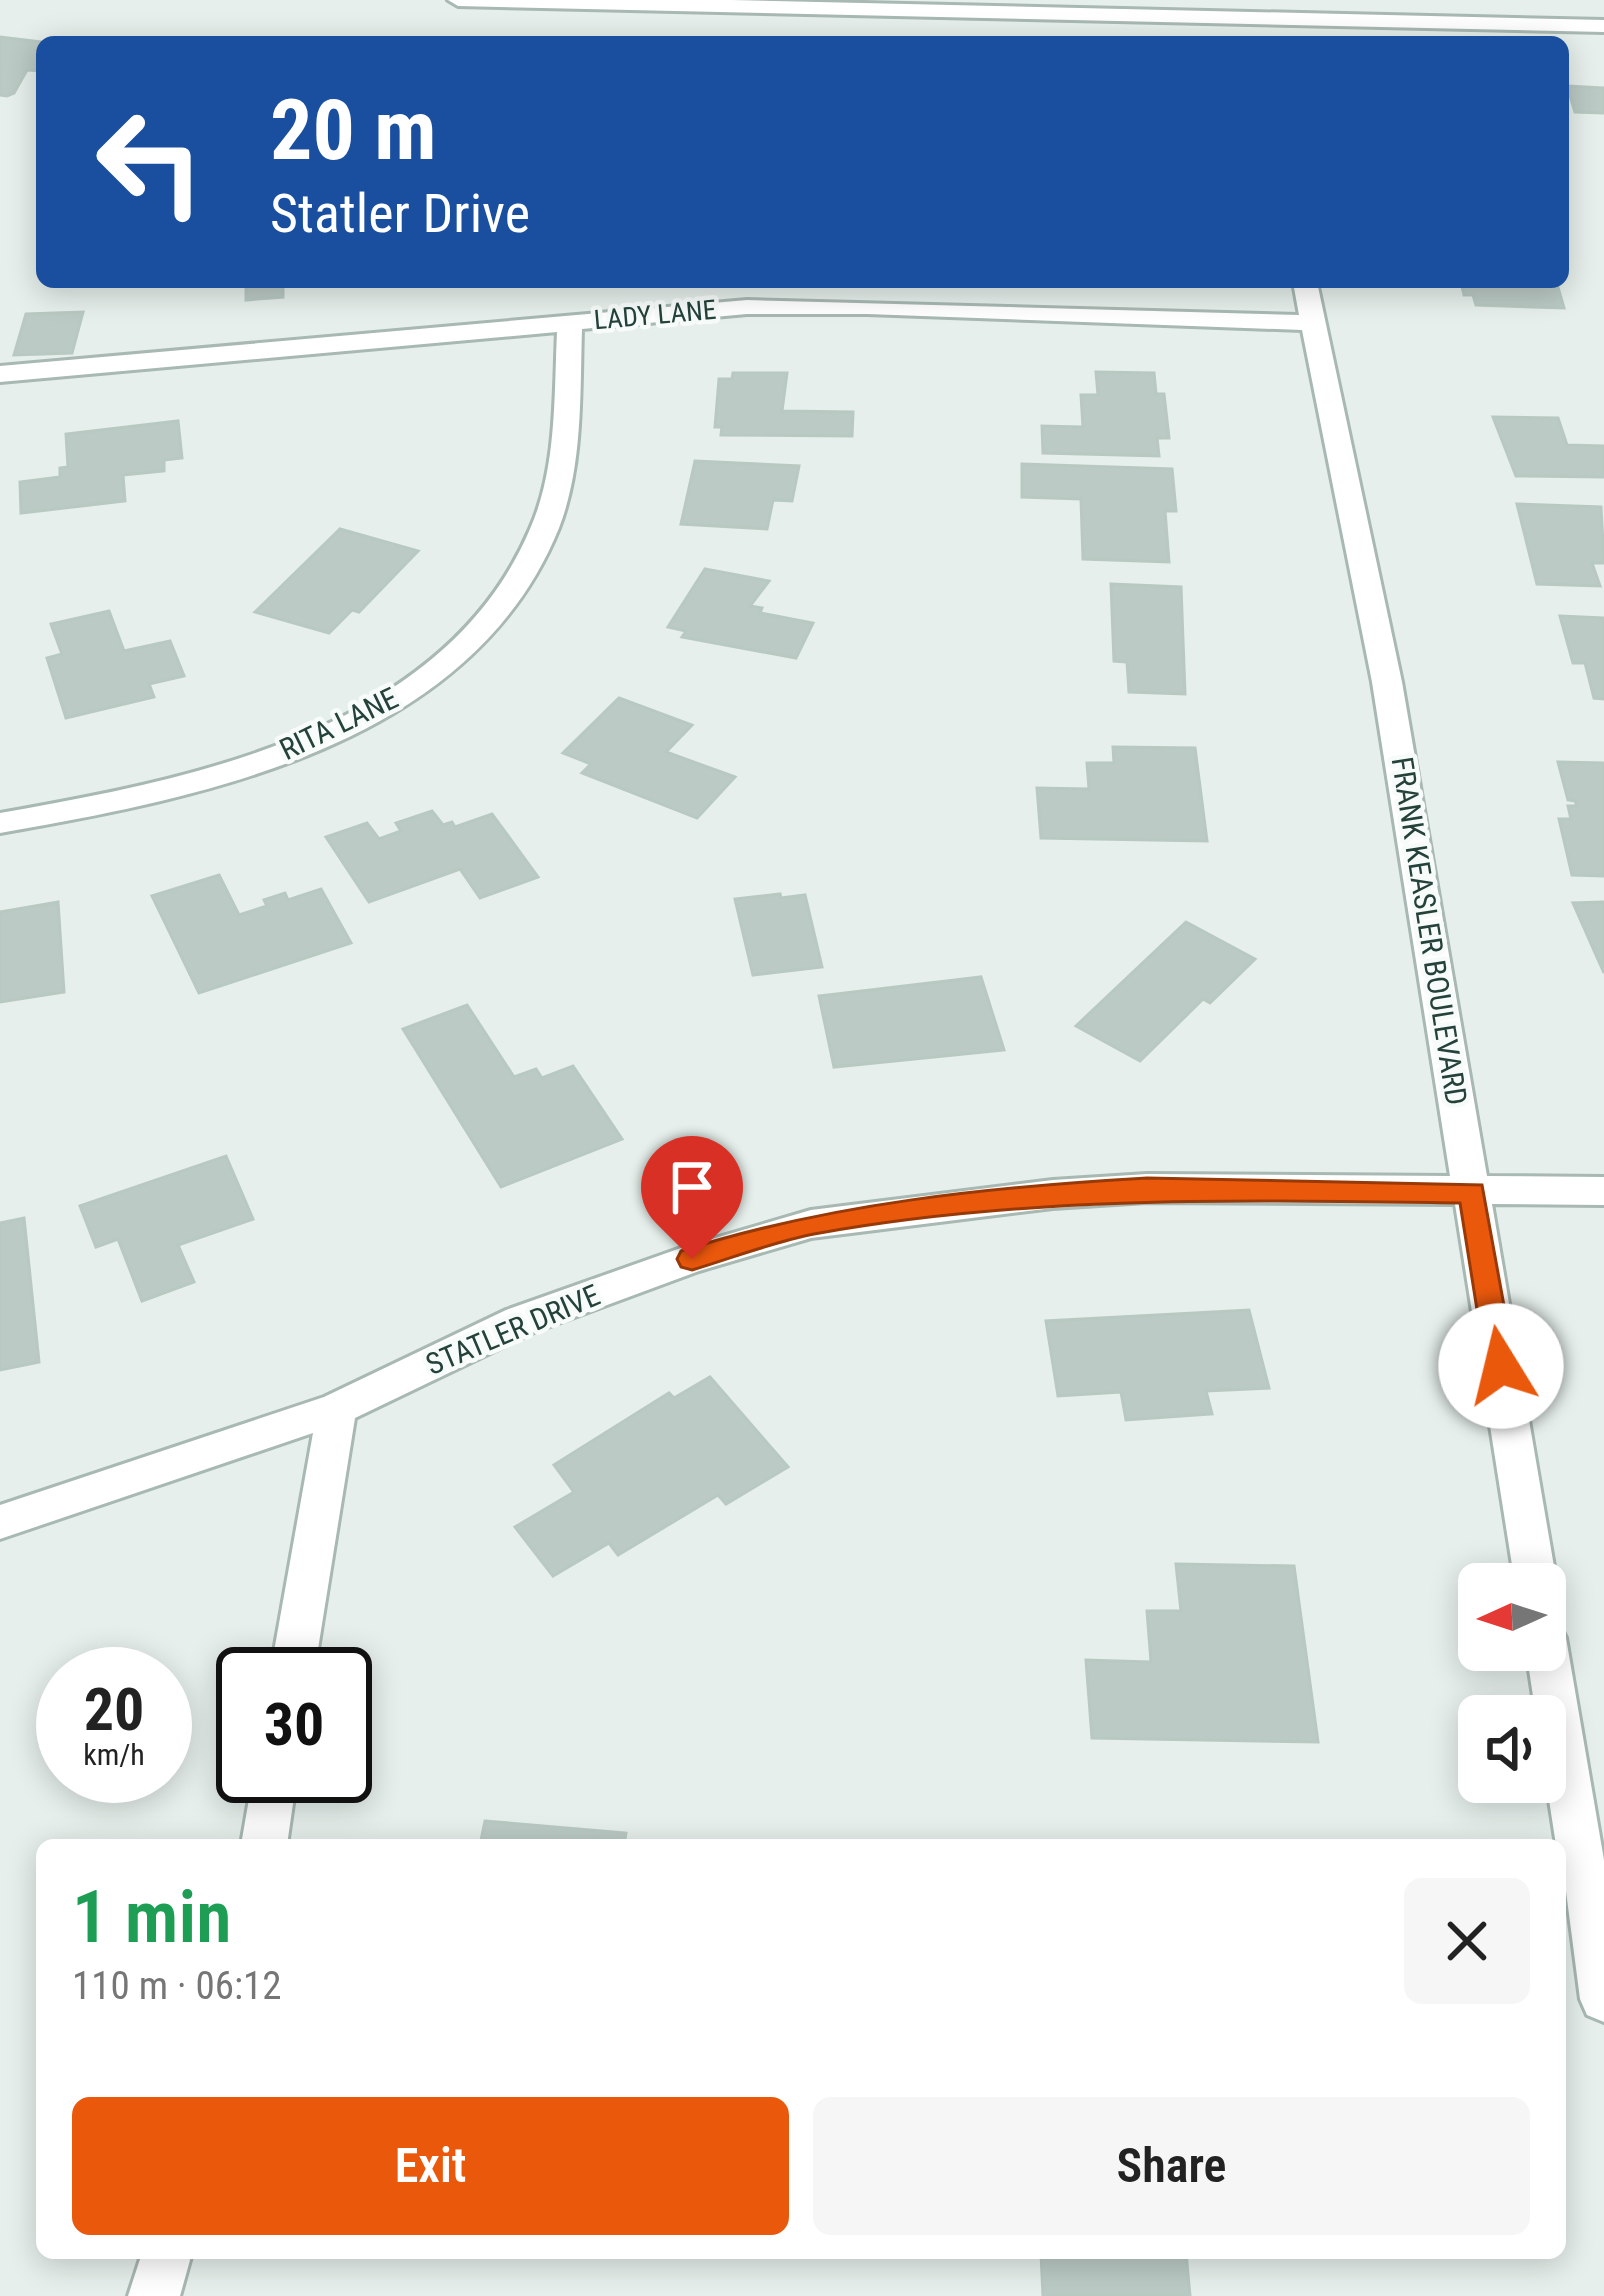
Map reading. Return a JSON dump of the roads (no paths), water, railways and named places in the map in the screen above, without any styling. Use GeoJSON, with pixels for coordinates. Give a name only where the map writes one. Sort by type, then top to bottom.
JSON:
{"type":"FeatureCollection","features":[{"type":"Feature","properties":{"kind":"street"},"geometry":{"type":"LineString","coordinates":[[458,0],[1262,9],[1604,26]]}},
{"type":"Feature","properties":{"kind":"street","name":"FRANK KEASLER BOULEVARD"},"geometry":{"type":"LineString","coordinates":[[1306,288],[1387,682],[1533,1563]]}},
{"type":"Feature","properties":{"kind":"street","name":"LADY LANE"},"geometry":{"type":"LineString","coordinates":[[0,374],[747,307],[1311,323]]}},
{"type":"Feature","properties":{"kind":"street","name":"RITA LANE"},"geometry":{"type":"LineString","coordinates":[[0,823],[178,787],[277,755],[381,711],[455,657],[505,599],[544,530],[562,454],[570,323]]}},
{"type":"Feature","properties":{"kind":"street","name":"STATLER DRIVE"},"geometry":{"type":"LineString","coordinates":[[0,1522],[337,1409],[520,1321],[692,1259],[812,1224],[1052,1194],[1147,1189],[1604,1191]]}},
{"type":"Feature","properties":{"kind":"street"},"geometry":{"type":"LineString","coordinates":[[297,1647],[337,1409]]}},
{"type":"Feature","properties":{"kind":"street"},"geometry":{"type":"LineString","coordinates":[[1550,1671],[1604,1999]]}},
{"type":"Feature","properties":{"kind":"street"},"geometry":{"type":"LineString","coordinates":[[265,1839],[271,1803]]}},
{"type":"Feature","properties":{"kind":"street"},"geometry":{"type":"LineString","coordinates":[[154,2296],[165,2259]]}}]}
